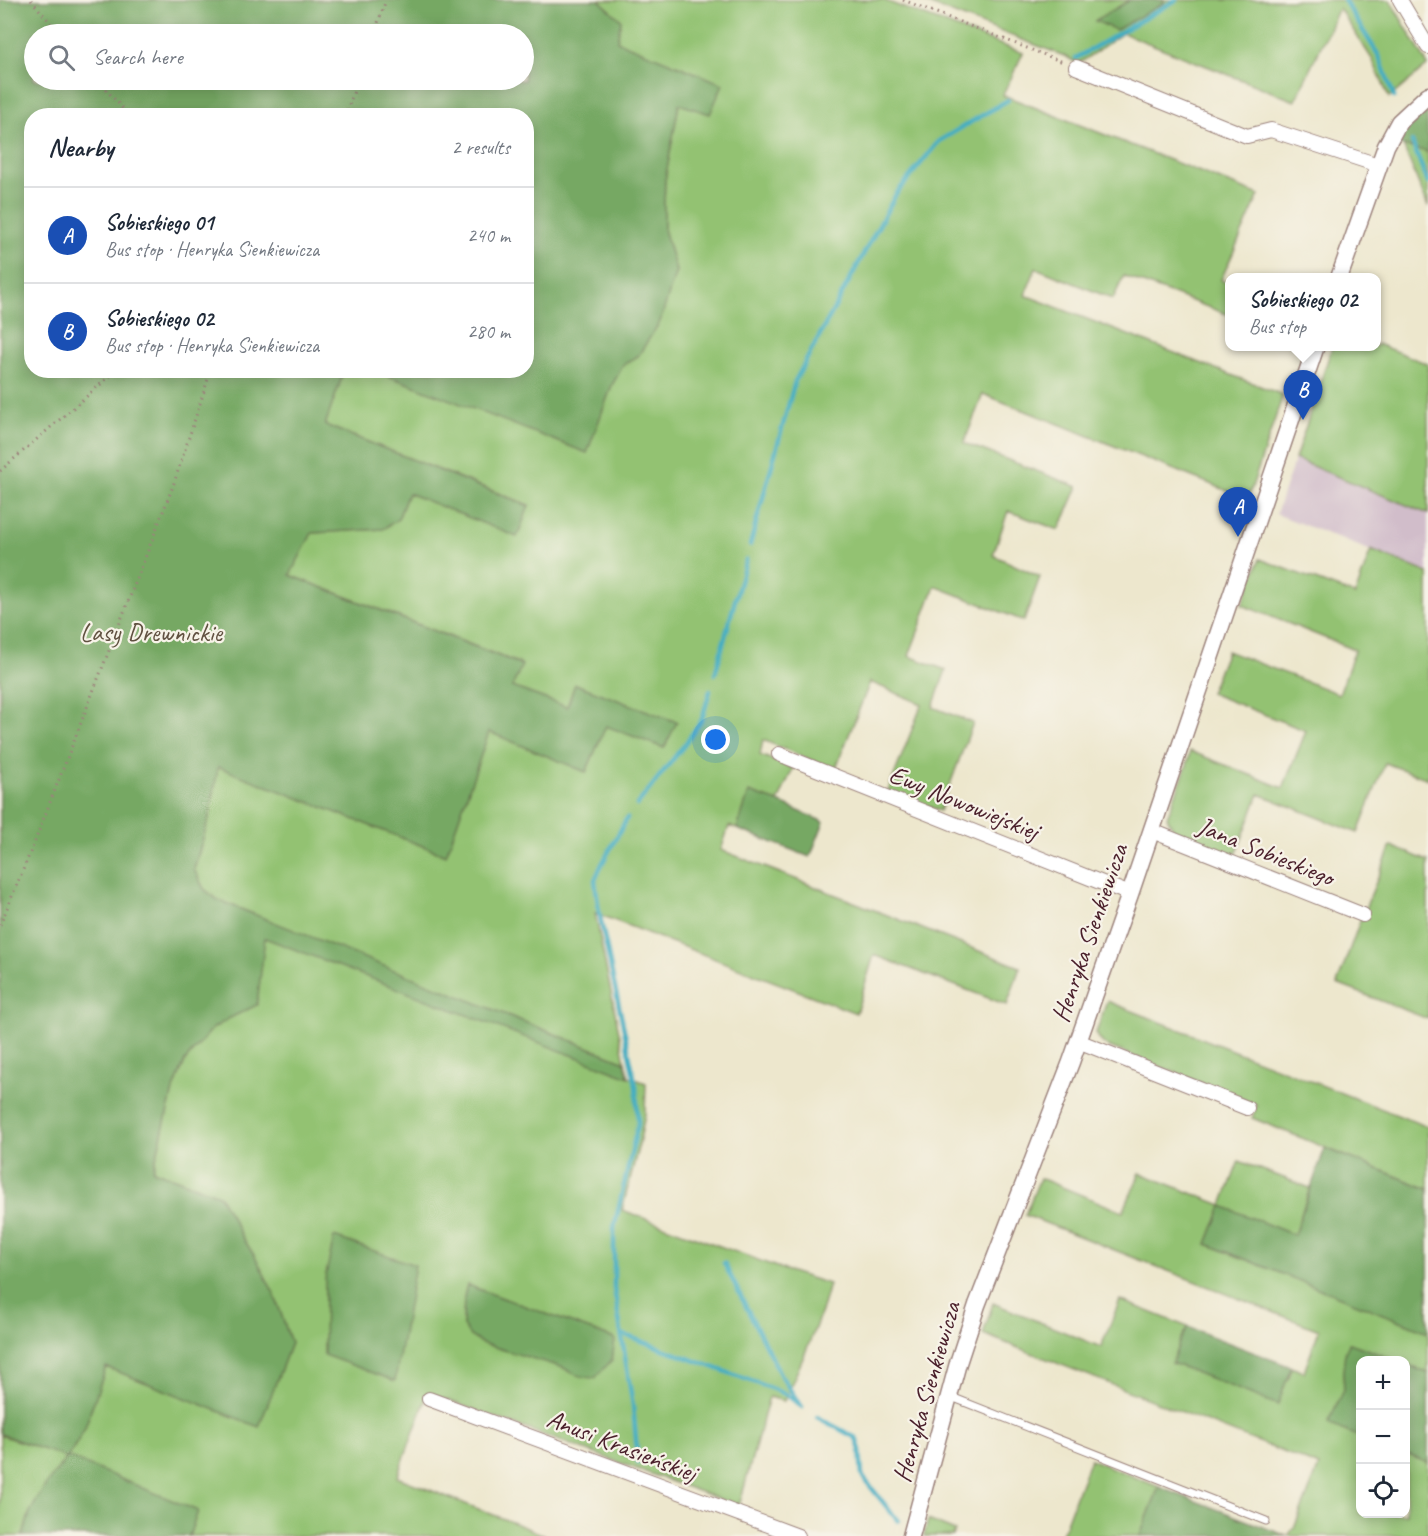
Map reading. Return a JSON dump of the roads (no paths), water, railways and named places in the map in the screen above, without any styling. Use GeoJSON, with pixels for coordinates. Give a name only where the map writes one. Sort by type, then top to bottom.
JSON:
{"type":"FeatureCollection","features":[{"type":"Feature","properties":{"kind":"street"},"geometry":{"type":"LineString","coordinates":[[1400,0],[1428,47]]}},
{"type":"Feature","properties":{"kind":"street"},"geometry":{"type":"LineString","coordinates":[[1076,67],[1247,136],[1271,130],[1378,165]]}},
{"type":"Feature","properties":{"kind":"street"},"geometry":{"type":"LineString","coordinates":[[1341,273],[1378,165],[1392,132],[1399,122],[1427,96]]}},
{"type":"Feature","properties":{"kind":"street","name":"Henryka Sienkiewicza"},"geometry":{"type":"LineString","coordinates":[[911,1536],[949,1396],[977,1305],[1078,1041],[1131,894],[1314,351]]}},
{"type":"Feature","properties":{"kind":"street","name":"Ewy Nowowiejskiej"},"geometry":{"type":"LineString","coordinates":[[779,754],[1131,894]]}},
{"type":"Feature","properties":{"kind":"street","name":"Jana Sobieskiego"},"geometry":{"type":"LineString","coordinates":[[1152,831],[1363,915]]}},
{"type":"Feature","properties":{"kind":"street"},"geometry":{"type":"LineString","coordinates":[[1078,1041],[1247,1108]]}},
{"type":"Feature","properties":{"kind":"street","name":"Anusi Krasieńskiej"},"geometry":{"type":"LineString","coordinates":[[429,1399],[798,1536]]}},
{"type":"Feature","properties":{"kind":"lane"},"geometry":{"type":"LineString","coordinates":[[949,1396],[1266,1521]]}},
{"type":"Feature","properties":{"kind":"waterway"},"geometry":{"type":"LineString","coordinates":[[1076,58],[1176,0]]}},
{"type":"Feature","properties":{"kind":"waterway"},"geometry":{"type":"LineString","coordinates":[[1344,0],[1379,56],[1394,97]]}},
{"type":"Feature","properties":{"kind":"waterway"},"geometry":{"type":"LineString","coordinates":[[750,545],[795,381],[896,194],[939,141],[1008,100]]}},
{"type":"Feature","properties":{"kind":"waterway"},"geometry":{"type":"LineString","coordinates":[[1412,142],[1428,183]]}},
{"type":"Feature","properties":{"kind":"waterway"},"geometry":{"type":"LineString","coordinates":[[715,674],[746,560]]}},
{"type":"Feature","properties":{"kind":"waterway"},"geometry":{"type":"LineString","coordinates":[[637,805],[702,719],[710,691]]}},
{"type":"Feature","properties":{"kind":"waterway"},"geometry":{"type":"LineString","coordinates":[[627,818],[595,880],[599,912],[636,1086],[638,1124],[614,1228],[614,1288],[633,1406],[638,1462]]}},
{"type":"Feature","properties":{"kind":"waterway"},"geometry":{"type":"LineString","coordinates":[[724,1263],[781,1376],[799,1403]]}},
{"type":"Feature","properties":{"kind":"waterway"},"geometry":{"type":"LineString","coordinates":[[622,1334],[773,1389],[787,1395],[802,1407]]}},
{"type":"Feature","properties":{"kind":"waterway"},"geometry":{"type":"LineString","coordinates":[[817,1417],[856,1438],[860,1450],[862,1476],[898,1521]]}},
{"type":"Feature","properties":{"kind":"place","name":"Sobieskiego 02"},"geometry":{"type":"Point","coordinates":[1303,420]}},
{"type":"Feature","properties":{"kind":"place","name":"Sobieskiego 01"},"geometry":{"type":"Point","coordinates":[1238,537]}},
{"type":"Feature","properties":{"kind":"park label","name":"Lasy Drewnickie"},"geometry":{"type":"Point","coordinates":[151,632]}}]}
